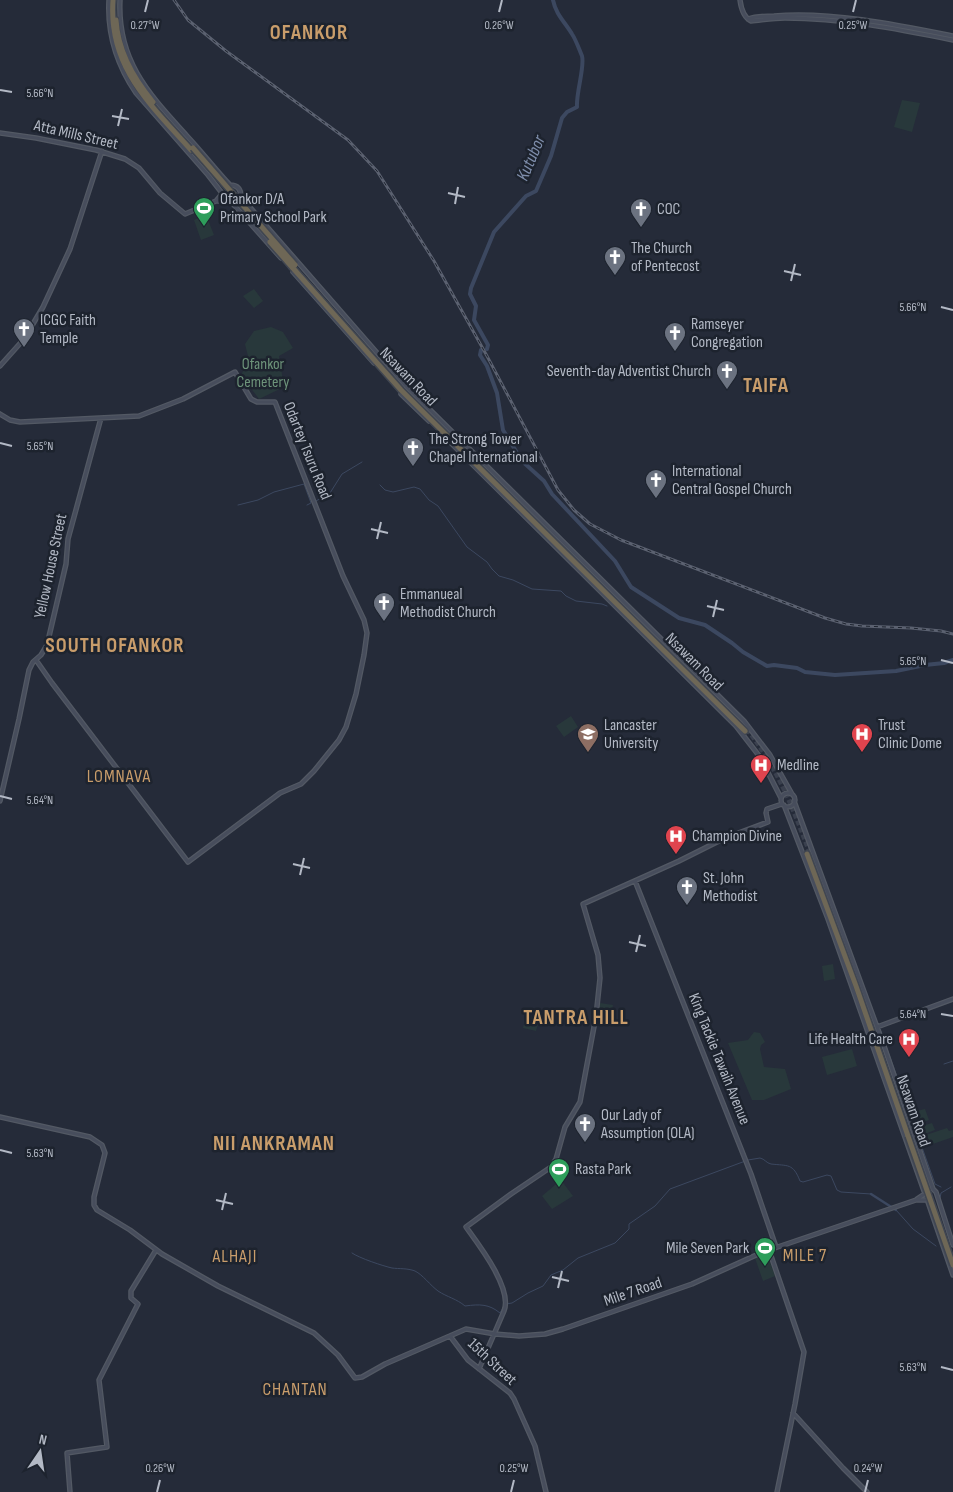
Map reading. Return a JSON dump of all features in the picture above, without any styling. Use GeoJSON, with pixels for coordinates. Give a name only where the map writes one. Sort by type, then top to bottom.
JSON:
{"type":"FeatureCollection","features":[{"type":"Feature","properties":{"kind":"highway","name":"Nsawam Road"},"geometry":{"type":"LineString","coordinates":[[112,0],[114,31],[120,56],[133,82],[157,112],[192,149]]}},
{"type":"Feature","properties":{"kind":"highway","name":"Nsawam Road"},"geometry":{"type":"LineString","coordinates":[[112,0],[118,35],[130,71],[148,97],[293,266],[401,390],[746,730]]}},
{"type":"Feature","properties":{"kind":"highway","name":"Nsawam Road"},"geometry":{"type":"LineString","coordinates":[[808,854],[852,968],[953,1265]]}},
{"type":"Feature","properties":{"kind":"highway","name":"Nsawam Road"},"geometry":{"type":"LineString","coordinates":[[909,1135],[953,1257]]}},
{"type":"Feature","properties":{"kind":"street"},"geometry":{"type":"LineString","coordinates":[[112,0],[110,33],[118,60],[136,94],[208,175],[222,194],[224,201]]}},
{"type":"Feature","properties":{"kind":"street"},"geometry":{"type":"LineString","coordinates":[[120,0],[122,35],[134,70],[150,95],[230,185],[239,189],[241,197],[406,386],[744,721],[770,755],[792,794],[884,1046],[953,1245]]}},
{"type":"Feature","properties":{"kind":"street"},"geometry":{"type":"LineString","coordinates":[[740,0],[743,14],[747,19],[751,20],[785,18],[834,20],[953,40]]}},
{"type":"Feature","properties":{"kind":"street"},"geometry":{"type":"LineString","coordinates":[[747,19],[780,15],[816,16],[878,23],[953,36]]}},
{"type":"Feature","properties":{"kind":"street"},"geometry":{"type":"LineString","coordinates":[[157,112],[160,121]]}},
{"type":"Feature","properties":{"kind":"street","name":"Atta Mills Street"},"geometry":{"type":"LineString","coordinates":[[0,133],[38,138],[102,151],[135,165],[160,193],[186,214],[216,201]]}},
{"type":"Feature","properties":{"kind":"street"},"geometry":{"type":"LineString","coordinates":[[0,366],[27,335],[43,307],[73,242],[102,151]]}},
{"type":"Feature","properties":{"kind":"street"},"geometry":{"type":"LineString","coordinates":[[216,201],[226,186],[230,185]]}},
{"type":"Feature","properties":{"kind":"street"},"geometry":{"type":"LineString","coordinates":[[233,204],[239,201],[241,197]]}},
{"type":"Feature","properties":{"kind":"street"},"geometry":{"type":"LineString","coordinates":[[216,201],[233,204],[409,402],[731,722],[760,757],[781,798],[830,926],[953,1276]]}},
{"type":"Feature","properties":{"kind":"street","name":"Odartey Tsuru Road"},"geometry":{"type":"LineString","coordinates":[[0,414],[10,420],[20,422],[132,417],[163,408],[235,372],[251,399],[256,402],[275,402],[367,633],[359,678],[346,727],[339,740],[305,780],[294,788],[280,793],[188,862],[36,660]]}},
{"type":"Feature","properties":{"kind":"street","name":"Yellow House Street"},"geometry":{"type":"LineString","coordinates":[[0,801],[29,670],[45,650],[52,625],[66,564],[68,539],[101,418]]}},
{"type":"Feature","properties":{"kind":"street"},"geometry":{"type":"LineString","coordinates":[[479,1369],[506,1304],[492,1263],[466,1227],[551,1167],[556,1158],[566,1127],[579,1105],[596,1016],[600,978],[598,955],[583,904],[725,838],[768,822],[766,812],[776,805],[785,793],[792,794]]}},
{"type":"Feature","properties":{"kind":"street"},"geometry":{"type":"LineString","coordinates":[[776,805],[791,806],[794,801]]}},
{"type":"Feature","properties":{"kind":"street","name":"King Tackie Tawaih Avenue"},"geometry":{"type":"LineString","coordinates":[[635,881],[746,1161],[776,1247]]}},
{"type":"Feature","properties":{"kind":"street"},"geometry":{"type":"LineString","coordinates":[[877,1027],[953,999]]}},
{"type":"Feature","properties":{"kind":"street"},"geometry":{"type":"LineString","coordinates":[[0,1117],[86,1136],[100,1142],[104,1147],[105,1153],[94,1195],[95,1208],[156,1250],[130,1293],[131,1298],[138,1304],[99,1380],[107,1446],[67,1453],[70,1492]]}},
{"type":"Feature","properties":{"kind":"street"},"geometry":{"type":"LineString","coordinates":[[916,1200],[930,1188],[933,1189]]}},
{"type":"Feature","properties":{"kind":"street"},"geometry":{"type":"LineString","coordinates":[[916,1200],[931,1202],[937,1197]]}},
{"type":"Feature","properties":{"kind":"street","name":"Mile 7 Road"},"geometry":{"type":"LineString","coordinates":[[156,1250],[224,1289],[279,1314],[314,1333],[338,1355],[355,1378],[361,1378],[385,1364],[466,1329],[495,1334],[531,1336],[563,1330],[678,1289],[776,1247],[916,1200]]}},
{"type":"Feature","properties":{"kind":"street"},"geometry":{"type":"LineString","coordinates":[[769,1250],[804,1352],[776,1492]]}},
{"type":"Feature","properties":{"kind":"street","name":"15th Street"},"geometry":{"type":"LineString","coordinates":[[450,1336],[465,1357],[510,1393],[535,1446],[546,1492]]}},
{"type":"Feature","properties":{"kind":"street"},"geometry":{"type":"LineString","coordinates":[[793,1413],[867,1492]]}},
{"type":"Feature","properties":{"kind":"green space"},"geometry":{"type":"Polygon","coordinates":[[[902,100],[920,103],[912,132],[894,127],[902,100]]]}},
{"type":"Feature","properties":{"kind":"green space","name":"Ofankor D/A Primary School Park"},"geometry":{"type":"Polygon","coordinates":[[[206,215],[214,235],[201,240],[194,220],[206,215]]]}},
{"type":"Feature","properties":{"kind":"green space"},"geometry":{"type":"Polygon","coordinates":[[[254,289],[263,301],[254,308],[243,296],[254,289]]]}},
{"type":"Feature","properties":{"kind":"green space","name":"Ofankor Cemetery"},"geometry":{"type":"Polygon","coordinates":[[[271,327],[283,332],[293,348],[279,356],[284,387],[259,399],[241,375],[249,360],[245,344],[254,331],[271,327]]]}},
{"type":"Feature","properties":{"kind":"green space"},"geometry":{"type":"Polygon","coordinates":[[[571,716],[578,727],[564,737],[556,726],[571,716]]]}},
{"type":"Feature","properties":{"kind":"green space"},"geometry":{"type":"Polygon","coordinates":[[[833,964],[835,979],[824,981],[822,966],[833,964]]]}},
{"type":"Feature","properties":{"kind":"green space"},"geometry":{"type":"Polygon","coordinates":[[[600,1003],[613,1005],[611,1015],[598,1012],[600,1003]]]}},
{"type":"Feature","properties":{"kind":"green space"},"geometry":{"type":"Polygon","coordinates":[[[526,1016],[539,1020],[536,1031],[523,1028],[526,1016]]]}},
{"type":"Feature","properties":{"kind":"green space"},"geometry":{"type":"Polygon","coordinates":[[[754,1032],[760,1033],[765,1042],[761,1045],[760,1049],[764,1067],[785,1069],[791,1089],[764,1100],[752,1100],[728,1043],[748,1040],[754,1032]]]}},
{"type":"Feature","properties":{"kind":"green space"},"geometry":{"type":"Polygon","coordinates":[[[852,1049],[857,1066],[827,1075],[822,1057],[852,1049]]]}},
{"type":"Feature","properties":{"kind":"green space"},"geometry":{"type":"Polygon","coordinates":[[[925,1109],[929,1120],[918,1124],[915,1115],[917,1111],[925,1109]]]}},
{"type":"Feature","properties":{"kind":"green space"},"geometry":{"type":"Polygon","coordinates":[[[932,1123],[935,1130],[922,1135],[919,1127],[932,1123]]]}},
{"type":"Feature","properties":{"kind":"green space"},"geometry":{"type":"Polygon","coordinates":[[[947,1128],[949,1131],[953,1130],[953,1137],[927,1146],[923,1136],[947,1128]]]}},
{"type":"Feature","properties":{"kind":"green space","name":"Rasta Park"},"geometry":{"type":"Polygon","coordinates":[[[561,1180],[573,1196],[552,1209],[542,1196],[561,1180]]]}},
{"type":"Feature","properties":{"kind":"green space","name":"Mile Seven Park"},"geometry":{"type":"Polygon","coordinates":[[[767,1254],[775,1276],[763,1281],[755,1258],[767,1254]]]}},
{"type":"Feature","properties":{"kind":"waterway","name":"Kutubor"},"geometry":{"type":"LineString","coordinates":[[487,349],[488,345],[474,320],[476,306],[470,294],[471,288],[494,232],[526,196],[536,191],[551,156],[562,118],[567,112],[577,107],[582,56],[573,36],[556,10],[553,0]]}},
{"type":"Feature","properties":{"kind":"waterway"},"geometry":{"type":"LineString","coordinates":[[481,350],[480,355],[487,366],[497,393],[503,430],[522,461],[544,481],[552,494],[615,561],[631,587],[679,618],[705,625],[743,652],[767,666],[797,668],[805,672],[835,675],[896,671],[953,660]]}},
{"type":"Feature","properties":{"kind":"waterway"},"geometry":{"type":"LineString","coordinates":[[316,501],[330,493],[342,474],[362,462]]}},
{"type":"Feature","properties":{"kind":"waterway"},"geometry":{"type":"LineString","coordinates":[[238,505],[304,484],[311,503],[307,505]]}},
{"type":"Feature","properties":{"kind":"waterway"},"geometry":{"type":"LineString","coordinates":[[380,485],[385,490],[393,492],[414,487],[420,489],[429,500],[438,506],[467,547],[487,562],[499,576],[532,589],[561,591],[576,601],[607,606]]}},
{"type":"Feature","properties":{"kind":"waterway"},"geometry":{"type":"LineString","coordinates":[[921,1009],[938,1003]]}},
{"type":"Feature","properties":{"kind":"waterway"},"geometry":{"type":"LineString","coordinates":[[880,1029],[935,1184],[941,1187]]}},
{"type":"Feature","properties":{"kind":"waterway"},"geometry":{"type":"LineString","coordinates":[[944,1064],[953,1061]]}},
{"type":"Feature","properties":{"kind":"waterway"},"geometry":{"type":"LineString","coordinates":[[506,1304],[512,1303],[543,1286],[551,1275],[563,1270],[578,1258],[615,1243],[629,1229],[629,1224],[655,1206],[670,1189],[748,1160],[760,1158],[771,1164],[789,1166],[795,1171],[800,1181],[803,1182],[827,1175],[831,1176],[837,1190],[841,1192],[871,1194]]}},
{"type":"Feature","properties":{"kind":"waterway"},"geometry":{"type":"LineString","coordinates":[[940,1198],[941,1193],[951,1187]]}},
{"type":"Feature","properties":{"kind":"waterway"},"geometry":{"type":"LineString","coordinates":[[871,1194],[896,1210]]}},
{"type":"Feature","properties":{"kind":"waterway"},"geometry":{"type":"LineString","coordinates":[[896,1210],[913,1229],[936,1246]]}},
{"type":"Feature","properties":{"kind":"waterway"},"geometry":{"type":"LineString","coordinates":[[352,1253],[388,1267],[415,1271],[438,1291],[465,1306],[484,1305],[500,1313],[504,1306]]}},
{"type":"Feature","properties":{"kind":"tunnel"},"geometry":{"type":"LineString","coordinates":[[747,729],[776,774],[791,804],[810,853]]}},
{"type":"Feature","properties":{"kind":"railway"},"geometry":{"type":"LineString","coordinates":[[174,0],[188,20],[226,51],[348,140],[377,171],[434,261],[558,490],[574,510],[590,524],[621,540],[825,618],[846,624],[911,628],[953,634]]}},
{"type":"Feature","properties":{"kind":"place","name":"Ofankor D/A Primary School Park"},"geometry":{"type":"Point","coordinates":[204,227]}},
{"type":"Feature","properties":{"kind":"place","name":"COC"},"geometry":{"type":"Point","coordinates":[641,228]}},
{"type":"Feature","properties":{"kind":"place","name":"The Church of Pentecost"},"geometry":{"type":"Point","coordinates":[615,276]}},
{"type":"Feature","properties":{"kind":"place","name":"ICGC Faith Temple"},"geometry":{"type":"Point","coordinates":[24,348]}},
{"type":"Feature","properties":{"kind":"place","name":"Ramseyer Congregation"},"geometry":{"type":"Point","coordinates":[675,352]}},
{"type":"Feature","properties":{"kind":"place","name":"Seventh-day Adventist Church"},"geometry":{"type":"Point","coordinates":[727,390]}},
{"type":"Feature","properties":{"kind":"place","name":"The Strong Tower Chapel International"},"geometry":{"type":"Point","coordinates":[413,467]}},
{"type":"Feature","properties":{"kind":"place","name":"International Central Gospel Church"},"geometry":{"type":"Point","coordinates":[656,499]}},
{"type":"Feature","properties":{"kind":"place","name":"Emmanueal Methodist Church"},"geometry":{"type":"Point","coordinates":[384,622]}},
{"type":"Feature","properties":{"kind":"place","name":"Lancaster University"},"geometry":{"type":"Point","coordinates":[588,753]}},
{"type":"Feature","properties":{"kind":"place","name":"Trust Clinic Dome"},"geometry":{"type":"Point","coordinates":[862,753]}},
{"type":"Feature","properties":{"kind":"place","name":"Medline"},"geometry":{"type":"Point","coordinates":[761,784]}},
{"type":"Feature","properties":{"kind":"place","name":"Champion Divine"},"geometry":{"type":"Point","coordinates":[676,855]}},
{"type":"Feature","properties":{"kind":"place","name":"St. John Methodist"},"geometry":{"type":"Point","coordinates":[687,906]}},
{"type":"Feature","properties":{"kind":"place","name":"Life Health Care"},"geometry":{"type":"Point","coordinates":[909,1058]}},
{"type":"Feature","properties":{"kind":"place","name":"Our Lady of Assumption (OLA)"},"geometry":{"type":"Point","coordinates":[585,1143]}},
{"type":"Feature","properties":{"kind":"place","name":"Rasta Park"},"geometry":{"type":"Point","coordinates":[559,1188]}},
{"type":"Feature","properties":{"kind":"place","name":"Mile Seven Park"},"geometry":{"type":"Point","coordinates":[765,1267]}},
{"type":"Feature","properties":{"kind":"district","name":"OFANKOR"},"geometry":{"type":"Point","coordinates":[309,32]}},
{"type":"Feature","properties":{"kind":"district","name":"TAIFA"},"geometry":{"type":"Point","coordinates":[766,385]}},
{"type":"Feature","properties":{"kind":"district","name":"SOUTH OFANKOR"},"geometry":{"type":"Point","coordinates":[115,645]}},
{"type":"Feature","properties":{"kind":"district","name":"LOMNAVA"},"geometry":{"type":"Point","coordinates":[119,776]}},
{"type":"Feature","properties":{"kind":"district","name":"TANTRA HILL"},"geometry":{"type":"Point","coordinates":[576,1017]}},
{"type":"Feature","properties":{"kind":"district","name":"NII ANKRAMAN"},"geometry":{"type":"Point","coordinates":[274,1143]}},
{"type":"Feature","properties":{"kind":"district","name":"MILE 7"},"geometry":{"type":"Point","coordinates":[805,1255]}},
{"type":"Feature","properties":{"kind":"district","name":"ALHAJI"},"geometry":{"type":"Point","coordinates":[235,1256]}},
{"type":"Feature","properties":{"kind":"district","name":"CHANTAN"},"geometry":{"type":"Point","coordinates":[295,1389]}}]}
